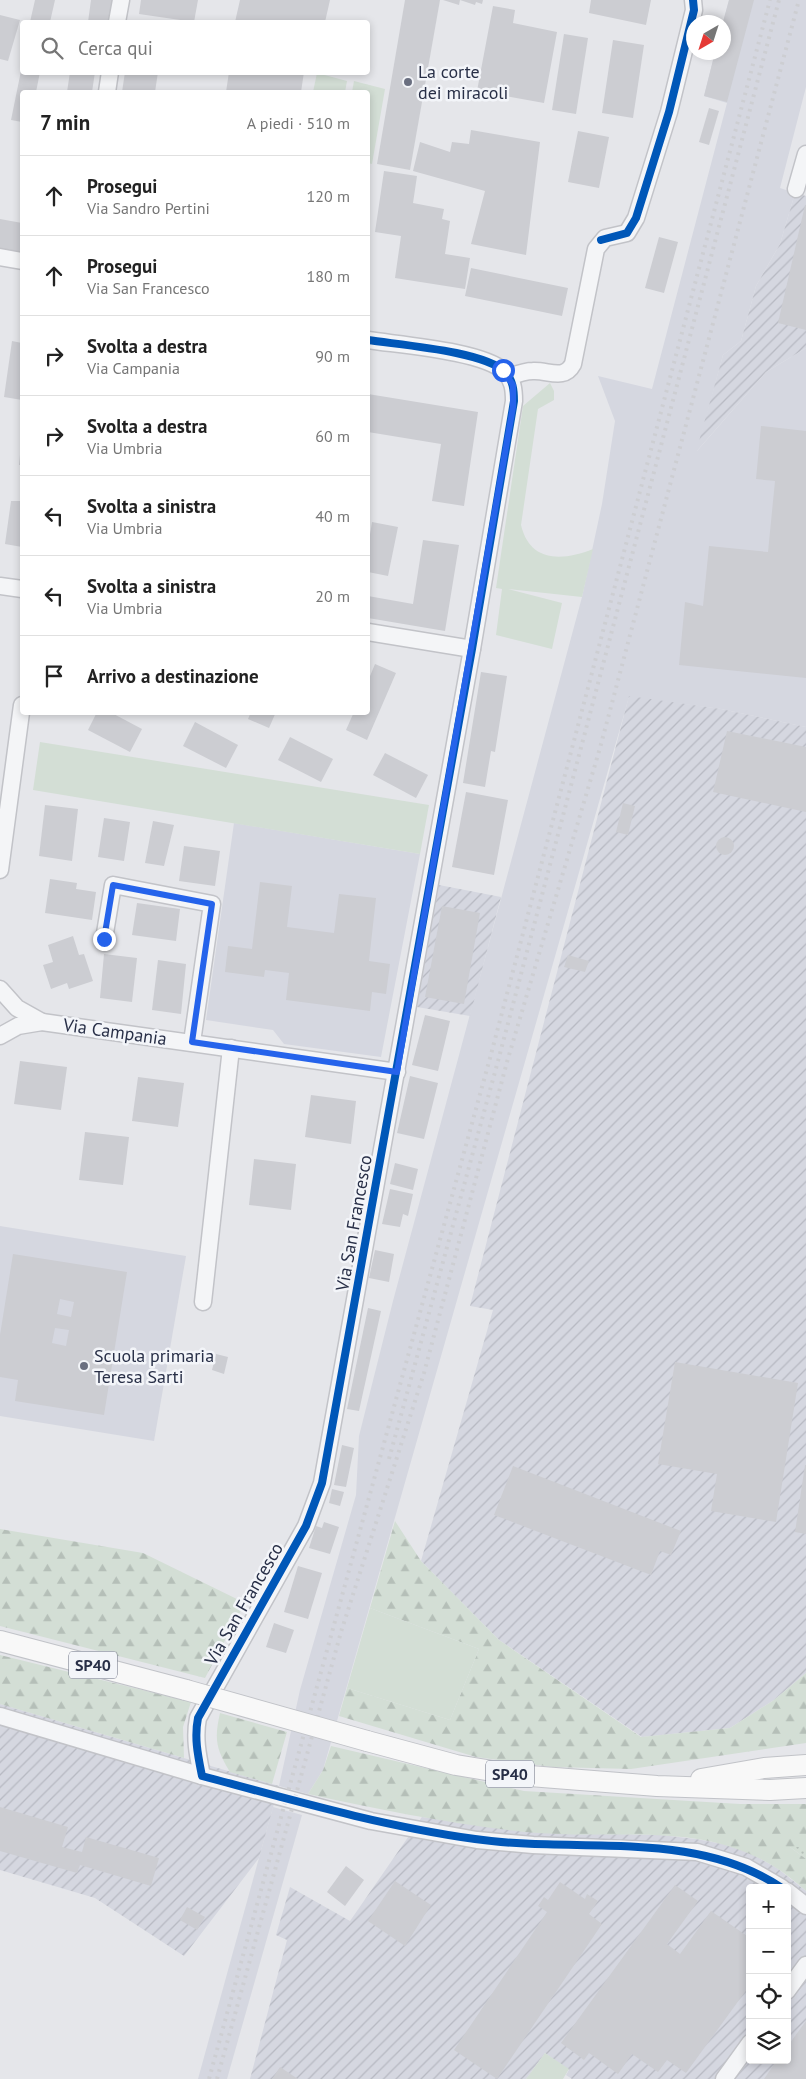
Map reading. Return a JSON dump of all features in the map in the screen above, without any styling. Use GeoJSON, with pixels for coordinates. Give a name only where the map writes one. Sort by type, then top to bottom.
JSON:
{"type":"FeatureCollection","features":[{"type":"Feature","properties":{"kind":"main road","name":"SP40"},"geometry":{"type":"LineString","coordinates":[[0,1641],[186,1690],[456,1765],[517,1775],[657,1786],[770,1790],[806,1788]]}},
{"type":"Feature","properties":{"kind":"main road","name":"SP40"},"geometry":{"type":"LineString","coordinates":[[657,1786],[764,1768],[806,1765]]}},
{"type":"Feature","properties":{"kind":"street"},"geometry":{"type":"LineString","coordinates":[[117,20],[121,0]]}},
{"type":"Feature","properties":{"kind":"street"},"geometry":{"type":"LineString","coordinates":[[370,340],[478,358],[496,365],[510,377],[534,370],[556,374],[568,371],[574,359],[599,244],[605,238],[627,233],[636,218],[671,106],[694,10],[693,0]]}},
{"type":"Feature","properties":{"kind":"street"},"geometry":{"type":"LineString","coordinates":[[107,90],[110,75]]}},
{"type":"Feature","properties":{"kind":"street"},"geometry":{"type":"LineString","coordinates":[[796,189],[806,154]]}},
{"type":"Feature","properties":{"kind":"street"},"geometry":{"type":"LineString","coordinates":[[0,256],[20,261]]}},
{"type":"Feature","properties":{"kind":"street","name":"Via San Francesco"},"geometry":{"type":"LineString","coordinates":[[202,1776],[196,1748],[198,1718],[306,1526],[320,1492],[472,650],[513,407],[513,388],[510,377]]}},
{"type":"Feature","properties":{"kind":"street"},"geometry":{"type":"LineString","coordinates":[[0,586],[20,589]]}},
{"type":"Feature","properties":{"kind":"street"},"geometry":{"type":"LineString","coordinates":[[370,632],[472,650]]}},
{"type":"Feature","properties":{"kind":"street"},"geometry":{"type":"LineString","coordinates":[[0,870],[21,715]]}},
{"type":"Feature","properties":{"kind":"street"},"geometry":{"type":"LineString","coordinates":[[104,939],[113,885],[212,904],[192,1042]]}},
{"type":"Feature","properties":{"kind":"street"},"geometry":{"type":"LineString","coordinates":[[0,1035],[8,1025],[11,1014],[2,992]]}},
{"type":"Feature","properties":{"kind":"street","name":"Via Campania"},"geometry":{"type":"LineString","coordinates":[[2,992],[22,1012],[42,1022]]}},
{"type":"Feature","properties":{"kind":"street","name":"Via Campania"},"geometry":{"type":"LineString","coordinates":[[0,1035],[25,1024],[42,1022],[397,1072]]}},
{"type":"Feature","properties":{"kind":"street"},"geometry":{"type":"LineString","coordinates":[[203,1302],[231,1048]]}},
{"type":"Feature","properties":{"kind":"street"},"geometry":{"type":"LineString","coordinates":[[0,1716],[202,1776],[371,1821],[468,1838],[533,1845],[668,1849],[697,1852],[746,1867],[775,1884]]}},
{"type":"Feature","properties":{"kind":"street"},"geometry":{"type":"LineString","coordinates":[[791,1895],[806,1906]]}},
{"type":"Feature","properties":{"kind":"street"},"geometry":{"type":"LineString","coordinates":[[791,1986],[806,1965]]}},
{"type":"Feature","properties":{"kind":"street"},"geometry":{"type":"LineString","coordinates":[[724,2079],[746,2049]]}},
{"type":"Feature","properties":{"kind":"shaded area"},"geometry":{"type":"Polygon","coordinates":[[[729,0],[806,0],[806,87],[780,188],[795,193],[780,244],[756,286],[741,341],[723,355],[697,451],[766,372],[806,348],[806,727],[721,709],[629,697],[323,1770],[308,1794],[279,1786],[300,1690],[356,1495],[359,1436],[393,1301],[582,597],[602,504],[615,421],[598,376],[652,389],[727,103],[704,96],[713,60],[731,60],[731,15],[725,15],[729,0]]]}},
{"type":"Feature","properties":{"kind":"shaded area"},"geometry":{"type":"Polygon","coordinates":[[[795,193],[806,196],[806,348],[766,372],[696,452],[723,355],[741,341],[756,286],[780,244],[795,193]]]}},
{"type":"Feature","properties":{"kind":"shaded area"},"geometry":{"type":"Polygon","coordinates":[[[629,696],[721,709],[806,727],[806,1673],[774,1700],[730,1728],[642,1737],[499,1640],[421,1561],[493,1310],[470,1306],[629,696]]]}},
{"type":"Feature","properties":{"kind":"shaded area"},"geometry":{"type":"Polygon","coordinates":[[[234,823],[420,854],[381,1057],[284,1044],[273,1030],[206,1020],[234,823]]]}},
{"type":"Feature","properties":{"kind":"shaded area"},"geometry":{"type":"Polygon","coordinates":[[[439,885],[501,897],[470,1016],[417,1007],[439,885]]]}},
{"type":"Feature","properties":{"kind":"shaded area","name":"Scuola primaria Teresa Sarti"},"geometry":{"type":"Polygon","coordinates":[[[0,1226],[186,1256],[154,1441],[0,1416],[0,1226]]]}},
{"type":"Feature","properties":{"kind":"shaded area"},"geometry":{"type":"Polygon","coordinates":[[[0,1704],[279,1786],[259,1858],[184,1956],[95,1898],[0,1870],[0,1704]]]}},
{"type":"Feature","properties":{"kind":"shaded area"},"geometry":{"type":"Polygon","coordinates":[[[273,1807],[302,1815],[227,2079],[198,2079],[273,1807]]]}},
{"type":"Feature","properties":{"kind":"shaded area"},"geometry":{"type":"Polygon","coordinates":[[[422,1817],[527,1832],[661,1835],[723,1844],[750,1853],[777,1868],[806,1891],[806,2079],[572,2079],[566,2075],[569,2070],[545,2053],[526,2079],[250,2079],[287,1940],[276,1935],[290,1887],[350,1921],[422,1817]]]}},
{"type":"Feature","properties":{"kind":"green space"},"geometry":{"type":"Polygon","coordinates":[[[317,75],[324,75],[347,81],[345,90],[313,90],[317,75]]]}},
{"type":"Feature","properties":{"kind":"green space"},"geometry":{"type":"Polygon","coordinates":[[[354,81],[385,89],[372,164],[370,164],[370,90],[352,90],[354,81]]]}},
{"type":"Feature","properties":{"kind":"green space"},"geometry":{"type":"Polygon","coordinates":[[[550,383],[554,391],[554,400],[538,409],[521,525],[525,537],[532,546],[549,556],[570,556],[593,549],[582,597],[508,589],[562,603],[552,649],[496,635],[502,589],[496,588],[523,406],[550,383]]]}},
{"type":"Feature","properties":{"kind":"green space"},"geometry":{"type":"Polygon","coordinates":[[[40,742],[429,805],[420,854],[33,790],[40,742]]]}},
{"type":"Feature","properties":{"kind":"green space"},"geometry":{"type":"Polygon","coordinates":[[[395,1521],[421,1561],[499,1640],[641,1737],[730,1728],[774,1700],[806,1673],[806,1743],[631,1769],[553,1767],[476,1757],[339,1716],[347,1688],[450,1720],[479,1649],[370,1608],[395,1521]]]}},
{"type":"Feature","properties":{"kind":"green space"},"geometry":{"type":"Polygon","coordinates":[[[0,1529],[143,1553],[245,1603],[205,1678],[0,1626],[0,1529]]]}},
{"type":"Feature","properties":{"kind":"green space"},"geometry":{"type":"Polygon","coordinates":[[[370,1608],[479,1649],[450,1720],[347,1688],[370,1608]]]}},
{"type":"Feature","properties":{"kind":"green space"},"geometry":{"type":"Polygon","coordinates":[[[0,1655],[191,1702],[183,1727],[184,1758],[0,1704],[0,1655]]]}},
{"type":"Feature","properties":{"kind":"green space"},"geometry":{"type":"Polygon","coordinates":[[[220,1713],[287,1732],[272,1784],[230,1772],[219,1750],[217,1730],[220,1713]]]}},
{"type":"Feature","properties":{"kind":"green space"},"geometry":{"type":"Polygon","coordinates":[[[331,1746],[524,1791],[740,1804],[806,1804],[806,1847],[790,1847],[806,1859],[806,1891],[774,1866],[741,1850],[707,1841],[637,1834],[525,1832],[416,1816],[308,1794],[323,1770],[331,1746]]]}},
{"type":"Feature","properties":{"kind":"green space"},"geometry":{"type":"Polygon","coordinates":[[[790,1847],[806,1847],[806,1859],[790,1847]]]}},
{"type":"Feature","properties":{"kind":"green space"},"geometry":{"type":"Polygon","coordinates":[[[545,2053],[569,2069],[563,2079],[526,2079],[545,2053]]]}},
{"type":"Feature","properties":{"kind":"building"},"geometry":{"type":"Polygon","coordinates":[[[35,0],[55,0],[50,20],[30,20],[35,0]]]}},
{"type":"Feature","properties":{"kind":"building"},"geometry":{"type":"Polygon","coordinates":[[[91,0],[116,0],[113,20],[88,20],[91,0]]]}},
{"type":"Feature","properties":{"kind":"building"},"geometry":{"type":"Polygon","coordinates":[[[141,0],[198,0],[194,20],[180,20],[139,14],[141,0]]]}},
{"type":"Feature","properties":{"kind":"building"},"geometry":{"type":"Polygon","coordinates":[[[240,0],[330,0],[325,20],[235,20],[240,0]]]}},
{"type":"Feature","properties":{"kind":"building","name":"La corte dei miracoli"},"geometry":{"type":"Polygon","coordinates":[[[405,0],[440,0],[410,170],[377,164],[405,0]]]}},
{"type":"Feature","properties":{"kind":"building"},"geometry":{"type":"Polygon","coordinates":[[[443,0],[460,0],[459,5],[443,0]]]}},
{"type":"Feature","properties":{"kind":"building"},"geometry":{"type":"Polygon","coordinates":[[[460,0],[483,0],[482,4],[476,2],[475,5],[460,0]]]}},
{"type":"Feature","properties":{"kind":"building"},"geometry":{"type":"Polygon","coordinates":[[[591,0],[651,0],[646,25],[589,13],[591,0]]]}},
{"type":"Feature","properties":{"kind":"building"},"geometry":{"type":"Polygon","coordinates":[[[729,0],[754,0],[727,102],[704,96],[713,60],[731,60],[731,15],[725,15],[729,0]]]}},
{"type":"Feature","properties":{"kind":"building"},"geometry":{"type":"Polygon","coordinates":[[[493,6],[515,10],[513,23],[557,32],[544,103],[477,91],[493,6]]]}},
{"type":"Feature","properties":{"kind":"building"},"geometry":{"type":"Polygon","coordinates":[[[0,15],[20,20],[8,61],[0,59],[0,15]]]}},
{"type":"Feature","properties":{"kind":"building"},"geometry":{"type":"Polygon","coordinates":[[[564,34],[588,38],[576,114],[552,110],[564,34]]]}},
{"type":"Feature","properties":{"kind":"building"},"geometry":{"type":"Polygon","coordinates":[[[613,40],[644,45],[633,118],[602,113],[613,40]]]}},
{"type":"Feature","properties":{"kind":"building"},"geometry":{"type":"Polygon","coordinates":[[[20,75],[39,75],[36,90],[20,90],[20,122],[11,120],[20,75]]]}},
{"type":"Feature","properties":{"kind":"building"},"geometry":{"type":"Polygon","coordinates":[[[70,75],[95,75],[92,90],[67,90],[70,75]]]}},
{"type":"Feature","properties":{"kind":"building"},"geometry":{"type":"Polygon","coordinates":[[[125,75],[158,75],[155,90],[122,90],[125,75]]]}},
{"type":"Feature","properties":{"kind":"building"},"geometry":{"type":"Polygon","coordinates":[[[229,75],[304,75],[301,90],[226,90],[229,75]]]}},
{"type":"Feature","properties":{"kind":"building"},"geometry":{"type":"Polygon","coordinates":[[[709,108],[719,111],[709,145],[699,142],[709,108]]]}},
{"type":"Feature","properties":{"kind":"building"},"geometry":{"type":"Polygon","coordinates":[[[471,130],[540,142],[526,255],[471,244],[485,191],[413,171],[420,142],[450,152],[452,142],[469,144],[471,130]]]}},
{"type":"Feature","properties":{"kind":"building"},"geometry":{"type":"Polygon","coordinates":[[[578,131],[609,137],[599,188],[568,182],[578,131]]]}},
{"type":"Feature","properties":{"kind":"building"},"geometry":{"type":"Polygon","coordinates":[[[384,171],[417,176],[413,203],[444,209],[442,219],[450,221],[445,254],[470,258],[465,289],[395,278],[401,236],[375,232],[384,171]]]}},
{"type":"Feature","properties":{"kind":"building"},"geometry":{"type":"Polygon","coordinates":[[[806,205],[806,330],[778,323],[806,205]]]}},
{"type":"Feature","properties":{"kind":"building"},"geometry":{"type":"Polygon","coordinates":[[[0,219],[20,223],[20,252],[0,248],[0,219]]]}},
{"type":"Feature","properties":{"kind":"building"},"geometry":{"type":"Polygon","coordinates":[[[659,237],[678,242],[664,293],[645,288],[659,237]]]}},
{"type":"Feature","properties":{"kind":"building"},"geometry":{"type":"Polygon","coordinates":[[[471,268],[568,288],[562,316],[465,296],[471,268]]]}},
{"type":"Feature","properties":{"kind":"building"},"geometry":{"type":"Polygon","coordinates":[[[12,341],[20,343],[20,400],[4,397],[12,341]]]}},
{"type":"Feature","properties":{"kind":"building"},"geometry":{"type":"Polygon","coordinates":[[[370,394],[478,412],[464,506],[432,501],[441,444],[370,432],[370,394]]]}},
{"type":"Feature","properties":{"kind":"building"},"geometry":{"type":"Polygon","coordinates":[[[761,426],[806,431],[806,678],[679,665],[685,602],[703,606],[709,546],[768,552],[775,481],[756,479],[761,426]]]}},
{"type":"Feature","properties":{"kind":"building"},"geometry":{"type":"Polygon","coordinates":[[[11,501],[20,501],[20,547],[5,544],[11,501]]]}},
{"type":"Feature","properties":{"kind":"building"},"geometry":{"type":"Polygon","coordinates":[[[372,522],[398,527],[388,576],[370,572],[370,534],[372,522]]]}},
{"type":"Feature","properties":{"kind":"building"},"geometry":{"type":"Polygon","coordinates":[[[423,540],[459,545],[445,631],[370,618],[370,596],[413,604],[423,540]]]}},
{"type":"Feature","properties":{"kind":"building"},"geometry":{"type":"Polygon","coordinates":[[[375,664],[396,673],[367,740],[346,730],[353,715],[370,715],[370,676],[375,664]]]}},
{"type":"Feature","properties":{"kind":"building"},"geometry":{"type":"Polygon","coordinates":[[[481,672],[507,676],[495,752],[491,751],[485,787],[463,783],[481,672]]]}},
{"type":"Feature","properties":{"kind":"building"},"geometry":{"type":"Polygon","coordinates":[[[96,715],[116,715],[142,729],[130,752],[88,730],[96,715]]]}},
{"type":"Feature","properties":{"kind":"building"},"geometry":{"type":"Polygon","coordinates":[[[250,715],[275,715],[269,728],[248,719],[250,715]]]}},
{"type":"Feature","properties":{"kind":"building"},"geometry":{"type":"Polygon","coordinates":[[[195,722],[238,745],[226,768],[183,746],[195,722]]]}},
{"type":"Feature","properties":{"kind":"building"},"geometry":{"type":"Polygon","coordinates":[[[727,731],[806,747],[806,812],[713,792],[727,731]]]}},
{"type":"Feature","properties":{"kind":"building"},"geometry":{"type":"Polygon","coordinates":[[[290,737],[333,759],[321,782],[278,760],[290,737]]]}},
{"type":"Feature","properties":{"kind":"building"},"geometry":{"type":"Polygon","coordinates":[[[385,753],[428,775],[416,798],[373,775],[385,753]]]}},
{"type":"Feature","properties":{"kind":"building"},"geometry":{"type":"Polygon","coordinates":[[[466,792],[508,800],[494,875],[452,867],[466,792]]]}},
{"type":"Feature","properties":{"kind":"building"},"geometry":{"type":"Polygon","coordinates":[[[623,803],[635,806],[628,835],[616,832],[623,803]]]}},
{"type":"Feature","properties":{"kind":"building"},"geometry":{"type":"Polygon","coordinates":[[[45,805],[78,809],[72,861],[39,856],[45,805]]]}},
{"type":"Feature","properties":{"kind":"building"},"geometry":{"type":"Polygon","coordinates":[[[104,818],[130,822],[124,861],[98,857],[104,818]]]}},
{"type":"Feature","properties":{"kind":"building"},"geometry":{"type":"Polygon","coordinates":[[[153,821],[174,825],[164,866],[145,863],[153,821]]]}},
{"type":"Feature","properties":{"kind":"building"},"geometry":{"type":"Polygon","coordinates":[[[721,837],[729,837],[734,842],[732,853],[721,855],[716,850],[716,842],[721,837]]]}},
{"type":"Feature","properties":{"kind":"building"},"geometry":{"type":"Polygon","coordinates":[[[184,846],[220,851],[215,886],[179,881],[184,846]]]}},
{"type":"Feature","properties":{"kind":"building"},"geometry":{"type":"Polygon","coordinates":[[[50,879],[77,883],[76,889],[96,892],[92,920],[45,913],[50,879]]]}},
{"type":"Feature","properties":{"kind":"building"},"geometry":{"type":"Polygon","coordinates":[[[260,882],[292,886],[287,927],[334,933],[339,894],[376,898],[369,961],[390,964],[386,994],[372,992],[370,1011],[286,1000],[289,973],[265,970],[264,977],[225,972],[228,946],[252,949],[260,882]]]}},
{"type":"Feature","properties":{"kind":"building"},"geometry":{"type":"Polygon","coordinates":[[[137,903],[180,909],[176,941],[132,935],[137,903]]]}},
{"type":"Feature","properties":{"kind":"building"},"geometry":{"type":"Polygon","coordinates":[[[442,906],[480,913],[464,1004],[425,997],[442,906]]]}},
{"type":"Feature","properties":{"kind":"building"},"geometry":{"type":"Polygon","coordinates":[[[73,936],[79,955],[84,954],[93,981],[69,989],[67,983],[51,989],[43,965],[53,962],[48,945],[73,936]]]}},
{"type":"Feature","properties":{"kind":"building"},"geometry":{"type":"Polygon","coordinates":[[[104,954],[137,958],[132,1002],[100,998],[104,954]]]}},
{"type":"Feature","properties":{"kind":"building"},"geometry":{"type":"Polygon","coordinates":[[[568,955],[589,961],[585,972],[564,967],[568,955]]]}},
{"type":"Feature","properties":{"kind":"building"},"geometry":{"type":"Polygon","coordinates":[[[158,960],[186,964],[181,1014],[152,1010],[158,960]]]}},
{"type":"Feature","properties":{"kind":"building"},"geometry":{"type":"Polygon","coordinates":[[[425,1015],[450,1021],[438,1071],[412,1065],[425,1015]]]}},
{"type":"Feature","properties":{"kind":"building"},"geometry":{"type":"Polygon","coordinates":[[[20,1061],[67,1067],[61,1110],[14,1104],[20,1061]]]}},
{"type":"Feature","properties":{"kind":"building"},"geometry":{"type":"Polygon","coordinates":[[[410,1076],[438,1083],[424,1139],[397,1133],[410,1076]]]}},
{"type":"Feature","properties":{"kind":"building"},"geometry":{"type":"Polygon","coordinates":[[[138,1077],[184,1083],[178,1127],[132,1121],[138,1077]]]}},
{"type":"Feature","properties":{"kind":"building"},"geometry":{"type":"Polygon","coordinates":[[[311,1095],[356,1101],[351,1144],[305,1137],[311,1095]]]}},
{"type":"Feature","properties":{"kind":"building"},"geometry":{"type":"Polygon","coordinates":[[[85,1132],[129,1137],[123,1185],[79,1180],[85,1132]]]}},
{"type":"Feature","properties":{"kind":"building"},"geometry":{"type":"Polygon","coordinates":[[[254,1159],[296,1164],[291,1210],[249,1205],[254,1159]]]}},
{"type":"Feature","properties":{"kind":"building"},"geometry":{"type":"Polygon","coordinates":[[[395,1163],[418,1169],[413,1190],[390,1184],[395,1163]]]}},
{"type":"Feature","properties":{"kind":"building"},"geometry":{"type":"Polygon","coordinates":[[[390,1189],[413,1194],[408,1216],[403,1214],[400,1227],[382,1224],[390,1189]]]}},
{"type":"Feature","properties":{"kind":"building"},"geometry":{"type":"Polygon","coordinates":[[[375,1250],[394,1254],[389,1282],[369,1278],[375,1250]]]}},
{"type":"Feature","properties":{"kind":"building"},"geometry":{"type":"Polygon","coordinates":[[[13,1254],[127,1272],[104,1415],[15,1401],[18,1380],[0,1377],[0,1335],[13,1254]],[[60,1299],[57,1314],[71,1317],[74,1302],[60,1299]],[[55,1328],[52,1343],[66,1346],[69,1330],[55,1328]]]}},
{"type":"Feature","properties":{"kind":"building"},"geometry":{"type":"Polygon","coordinates":[[[368,1308],[381,1311],[359,1411],[347,1409],[368,1308]]]}},
{"type":"Feature","properties":{"kind":"building"},"geometry":{"type":"Polygon","coordinates":[[[216,1354],[228,1357],[224,1374],[212,1370],[216,1354]]]}},
{"type":"Feature","properties":{"kind":"building"},"geometry":{"type":"Polygon","coordinates":[[[675,1362],[798,1383],[776,1522],[711,1511],[717,1474],[658,1464],[675,1362]]]}},
{"type":"Feature","properties":{"kind":"building"},"geometry":{"type":"Polygon","coordinates":[[[342,1445],[354,1448],[346,1487],[334,1485],[342,1445]]]}},
{"type":"Feature","properties":{"kind":"building"},"geometry":{"type":"Polygon","coordinates":[[[806,1465],[806,1534],[795,1532],[806,1465]]]}},
{"type":"Feature","properties":{"kind":"building"},"geometry":{"type":"Polygon","coordinates":[[[513,1466],[681,1531],[671,1555],[660,1551],[651,1575],[494,1515],[513,1466]]]}},
{"type":"Feature","properties":{"kind":"building"},"geometry":{"type":"Polygon","coordinates":[[[332,1489],[344,1492],[340,1506],[329,1503],[332,1489]]]}},
{"type":"Feature","properties":{"kind":"building"},"geometry":{"type":"Polygon","coordinates":[[[324,1522],[339,1527],[330,1554],[309,1548],[316,1526],[322,1528],[324,1522]]]}},
{"type":"Feature","properties":{"kind":"building"},"geometry":{"type":"Polygon","coordinates":[[[298,1566],[322,1573],[308,1619],[284,1612],[298,1566]]]}},
{"type":"Feature","properties":{"kind":"building"},"geometry":{"type":"Polygon","coordinates":[[[274,1623],[294,1630],[286,1653],[266,1647],[274,1623]]]}},
{"type":"Feature","properties":{"kind":"building"},"geometry":{"type":"Polygon","coordinates":[[[0,1807],[68,1827],[62,1847],[82,1852],[86,1837],[159,1858],[151,1886],[80,1865],[77,1873],[0,1851],[0,1807]]]}},
{"type":"Feature","properties":{"kind":"building"},"geometry":{"type":"Polygon","coordinates":[[[346,1866],[364,1880],[345,1906],[327,1892],[346,1866]]]}},
{"type":"Feature","properties":{"kind":"building"},"geometry":{"type":"Polygon","coordinates":[[[395,1881],[431,1905],[405,1946],[368,1921],[395,1881]]]}},
{"type":"Feature","properties":{"kind":"building"},"geometry":{"type":"Polygon","coordinates":[[[560,1882],[585,1899],[587,1894],[598,1901],[589,1914],[602,1924],[497,2079],[454,2050],[547,1912],[538,1906],[544,1897],[548,1900],[560,1882]]]}},
{"type":"Feature","properties":{"kind":"building"},"geometry":{"type":"Polygon","coordinates":[[[675,1885],[698,1901],[667,1944],[680,1954],[711,1911],[746,1935],[746,1990],[686,2073],[667,2060],[658,2072],[632,2054],[618,2074],[589,2053],[584,2060],[561,2043],[675,1885]]]}},
{"type":"Feature","properties":{"kind":"building"},"geometry":{"type":"Polygon","coordinates":[[[187,1907],[205,1917],[197,1930],[180,1920],[187,1907]]]}},
{"type":"Feature","properties":{"kind":"building"},"geometry":{"type":"Polygon","coordinates":[[[806,2021],[806,2079],[764,2079],[774,2064],[791,2064],[791,2042],[806,2021]]]}},
{"type":"Feature","properties":{"kind":"building"},"geometry":{"type":"Polygon","coordinates":[[[280,2067],[298,2079],[272,2079],[280,2067]]]}},
{"type":"Feature","properties":{"kind":"railway"},"geometry":{"type":"LineString","coordinates":[[209,2079],[490,1058],[770,0]]}},
{"type":"Feature","properties":{"kind":"railway"},"geometry":{"type":"LineString","coordinates":[[389,1459],[498,1061],[779,0]]}},
{"type":"Feature","properties":{"kind":"railway"},"geometry":{"type":"LineString","coordinates":[[217,2079],[341,1632],[424,1373],[507,1062],[600,748],[799,0]]}},
{"type":"Feature","properties":{"kind":"cycle path"},"geometry":{"type":"LineString","coordinates":[[601,240],[627,233],[636,218],[669,112],[694,10],[693,0]]}},
{"type":"Feature","properties":{"kind":"cycle path"},"geometry":{"type":"LineString","coordinates":[[370,340],[441,350],[479,359],[494,365],[505,372],[510,378],[514,401],[472,649],[322,1483],[306,1526],[198,1718],[196,1740],[202,1776],[337,1812],[440,1834],[514,1843],[673,1850],[711,1857],[747,1869],[775,1884]]}},
{"type":"Feature","properties":{"kind":"place","name":"La corte dei miracoli"},"geometry":{"type":"Point","coordinates":[408,82]}},
{"type":"Feature","properties":{"kind":"place","name":"Scuola primaria Teresa Sarti"},"geometry":{"type":"Point","coordinates":[84,1366]}},
{"type":"Feature","properties":{"kind":"route"},"geometry":{"type":"LineString","coordinates":[[104,939],[113,885],[212,904],[192,1042],[397,1072],[513,407],[513,385],[510,377],[503,370]]}}]}
